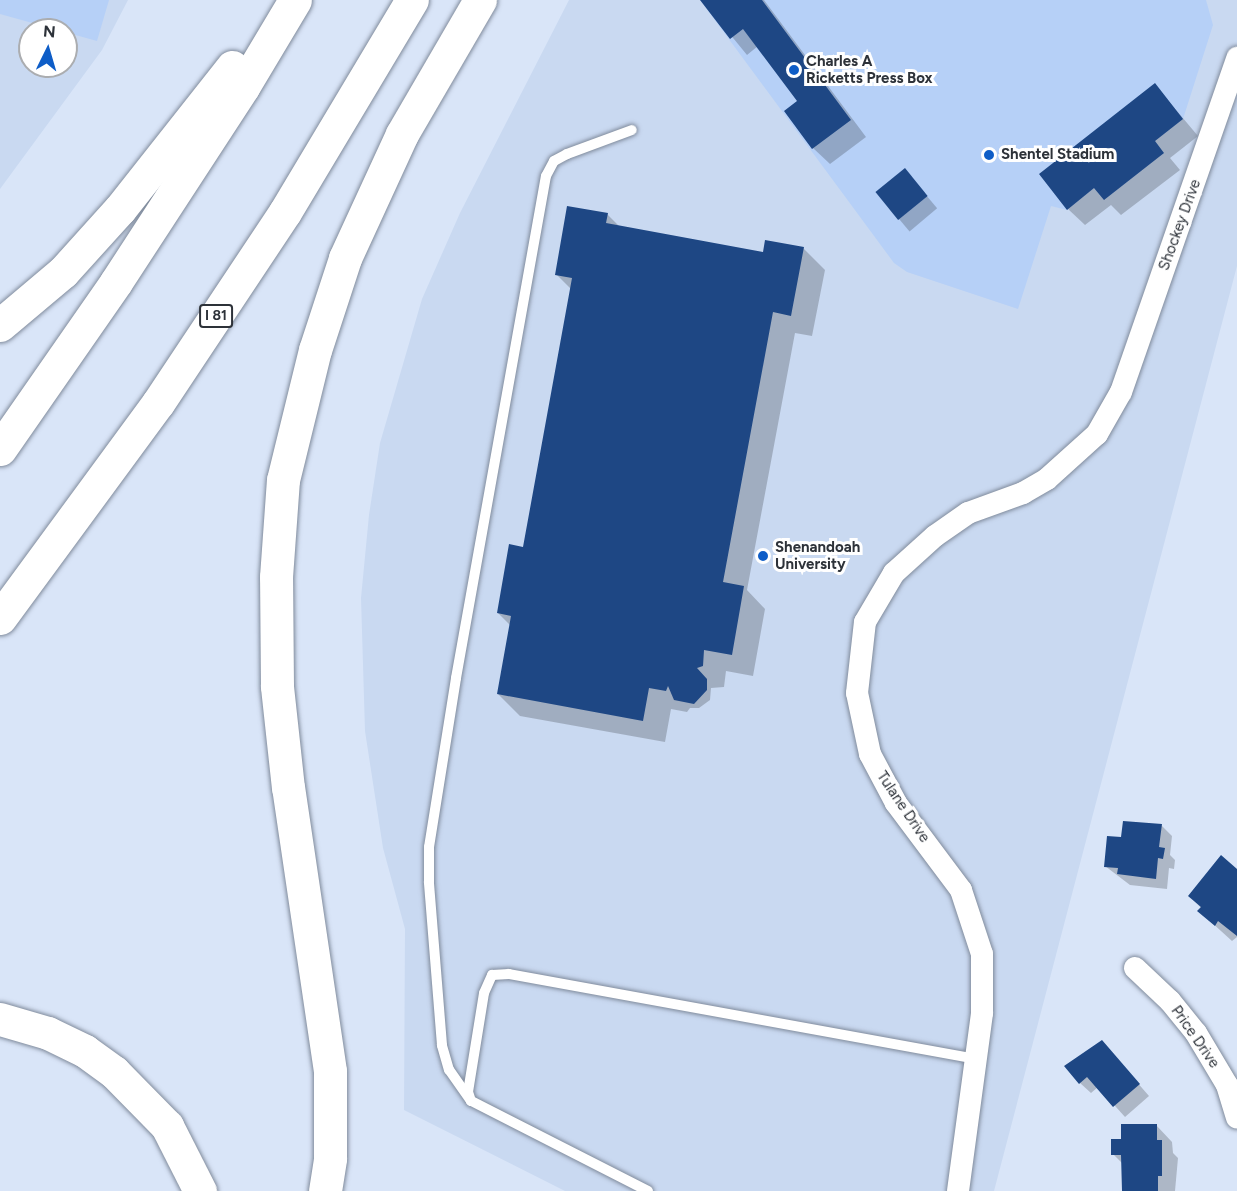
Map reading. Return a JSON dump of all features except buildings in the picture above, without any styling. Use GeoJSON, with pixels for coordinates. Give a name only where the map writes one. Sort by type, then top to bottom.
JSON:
{"type":"FeatureCollection","features":[{"type":"Feature","properties":{"kind":"highway"},"geometry":{"type":"LineString","coordinates":[[0,326],[63,272],[120,209],[205,103],[280,0]]}},
{"type":"Feature","properties":{"kind":"highway"},"geometry":{"type":"LineString","coordinates":[[0,449],[122,273],[243,87],[295,0]]}},
{"type":"Feature","properties":{"kind":"highway","name":"I 81"},"geometry":{"type":"LineString","coordinates":[[0,618],[177,374],[285,212],[412,0]]}},
{"type":"Feature","properties":{"kind":"highway"},"geometry":{"type":"LineString","coordinates":[[325,1191],[330,1158],[330,1071],[285,768],[276,686],[276,577],[283,480],[315,350],[345,258],[397,143],[480,0]]}},
{"type":"Feature","properties":{"kind":"highway"},"geometry":{"type":"LineString","coordinates":[[0,1019],[48,1033],[85,1051],[114,1072],[167,1126],[200,1191]]}},
{"type":"Feature","properties":{"kind":"street","name":"Shockey Drive"},"geometry":{"type":"LineString","coordinates":[[1121,392],[1237,58]]}},
{"type":"Feature","properties":{"kind":"street","name":"Tulane Drive"},"geometry":{"type":"LineString","coordinates":[[958,1191],[982,1013],[982,954],[961,890],[896,803],[870,754],[857,693],[865,622],[894,573],[911,555],[968,513],[1023,493],[1060,470],[1097,434],[1121,392]]}},
{"type":"Feature","properties":{"kind":"street","name":"Price Drive"},"geometry":{"type":"LineString","coordinates":[[1136,968],[1170,1001],[1196,1033],[1227,1085],[1237,1117]]}},
{"type":"Feature","properties":{"kind":"lane"},"geometry":{"type":"LineString","coordinates":[[632,130],[567,154],[554,161],[546,176],[456,678],[429,847],[429,882],[442,1045],[449,1070],[471,1101],[648,1191]]}},
{"type":"Feature","properties":{"kind":"lane"},"geometry":{"type":"LineString","coordinates":[[471,1101],[468,1092],[484,993],[489,978],[501,974],[976,1059]]}},
{"type":"Feature","properties":{"kind":"shaded area"},"geometry":{"type":"Polygon","coordinates":[[[0,0],[128,0],[102,50],[0,189],[0,0]]]}},
{"type":"Feature","properties":{"kind":"shaded area"},"geometry":{"type":"Polygon","coordinates":[[[0,0],[109,0],[97,41],[78,36],[78,18],[18,19],[0,14],[0,0]]]}},
{"type":"Feature","properties":{"kind":"shaded area","name":"Shenandoah University"},"geometry":{"type":"Polygon","coordinates":[[[569,0],[1237,0],[1237,266],[994,1191],[565,1191],[404,1110],[405,929],[383,848],[365,731],[361,598],[369,515],[380,443],[422,299],[460,213],[569,0]]]}},
{"type":"Feature","properties":{"kind":"shaded area","name":"Shentel Stadium"},"geometry":{"type":"Polygon","coordinates":[[[700,0],[1206,0],[1213,25],[1183,119],[1155,141],[1164,153],[1104,200],[1094,188],[1067,210],[1051,206],[1018,309],[907,272],[894,263],[700,0]]]}},
{"type":"Feature","properties":{"kind":"place","name":"Charles A Ricketts Press Box"},"geometry":{"type":"Point","coordinates":[794,70]}},
{"type":"Feature","properties":{"kind":"place","name":"Shentel Stadium"},"geometry":{"type":"Point","coordinates":[989,155]}},
{"type":"Feature","properties":{"kind":"place","name":"Shenandoah University"},"geometry":{"type":"Point","coordinates":[763,556]}}]}
